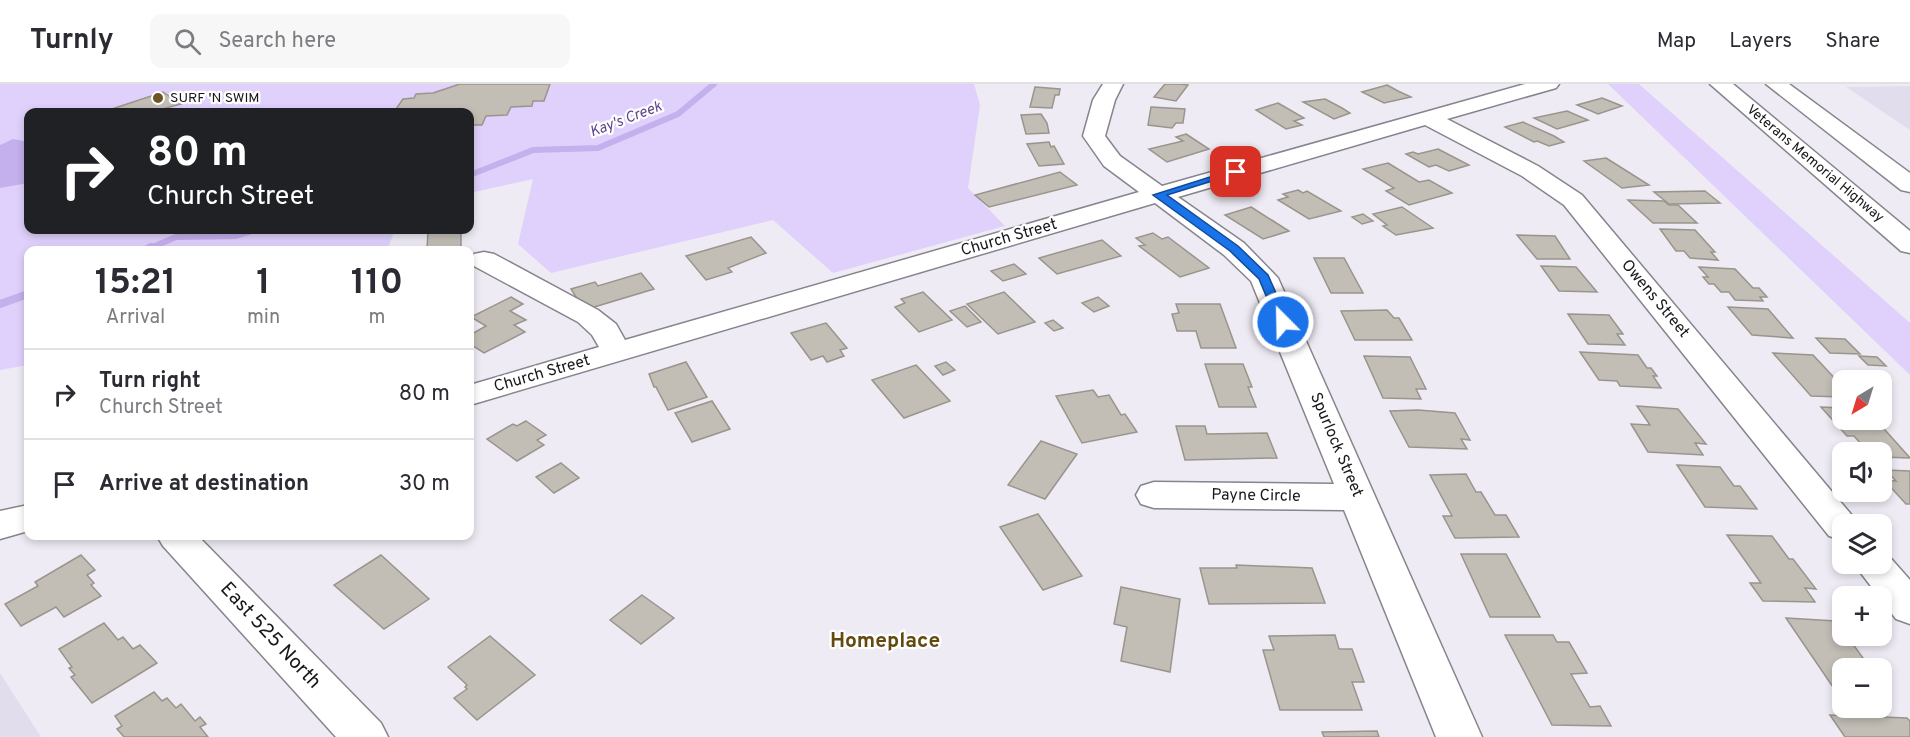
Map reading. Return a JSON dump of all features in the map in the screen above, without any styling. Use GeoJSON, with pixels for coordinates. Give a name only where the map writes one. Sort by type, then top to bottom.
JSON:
{"type":"FeatureCollection","features":[{"type":"Feature","properties":{"kind":"main road","name":"Spurlock Street"},"geometry":{"type":"LineString","coordinates":[[1113,84],[1104,99],[1094,136],[1113,161],[1234,249],[1264,278],[1359,497],[1459,737]]}},
{"type":"Feature","properties":{"kind":"main road","name":"Church Street"},"geometry":{"type":"LineString","coordinates":[[474,394],[1429,118],[1512,88],[1549,84]]}},
{"type":"Feature","properties":{"kind":"main road","name":"Veterans Memorial Highway"},"geometry":{"type":"LineString","coordinates":[[1720,84],[1910,245]]}},
{"type":"Feature","properties":{"kind":"main road"},"geometry":{"type":"LineString","coordinates":[[1776,84],[1910,185]]}},
{"type":"Feature","properties":{"kind":"main road","name":"Owens Street"},"geometry":{"type":"LineString","coordinates":[[1429,118],[1530,171],[1573,200],[1832,514]]}},
{"type":"Feature","properties":{"kind":"main road"},"geometry":{"type":"LineString","coordinates":[[484,260],[588,316],[605,330],[617,353]]}},
{"type":"Feature","properties":{"kind":"main road","name":"Payne Circle"},"geometry":{"type":"LineString","coordinates":[[1154,495],[1359,497]]}},
{"type":"Feature","properties":{"kind":"main road"},"geometry":{"type":"LineString","coordinates":[[0,525],[24,519]]}},
{"type":"Feature","properties":{"kind":"main road","name":"East 525 North"},"geometry":{"type":"LineString","coordinates":[[180,540],[365,737]]}},
{"type":"Feature","properties":{"kind":"main road"},"geometry":{"type":"LineString","coordinates":[[1882,574],[1910,608]]}},
{"type":"Feature","properties":{"kind":"shaded area"},"geometry":{"type":"Polygon","coordinates":[[[0,84],[974,84],[980,105],[968,188],[1005,226],[833,273],[773,220],[551,273],[518,244],[533,179],[474,192],[474,108],[24,108],[24,234],[393,234],[389,246],[24,246],[24,366],[0,370],[0,84]]]}},
{"type":"Feature","properties":{"kind":"shaded area"},"geometry":{"type":"Polygon","coordinates":[[[1608,84],[1639,84],[1910,323],[1910,375],[1608,84]]]}},
{"type":"Feature","properties":{"kind":"shaded area"},"geometry":{"type":"Polygon","coordinates":[[[1910,86],[1910,130],[1846,87],[1910,86]]]}},
{"type":"Feature","properties":{"kind":"shaded area"},"geometry":{"type":"Polygon","coordinates":[[[13,139],[24,141],[24,184],[0,188],[0,145],[13,139]]]}},
{"type":"Feature","properties":{"kind":"shaded area"},"geometry":{"type":"Polygon","coordinates":[[[0,673],[41,737],[0,737],[0,673]]]}},
{"type":"Feature","properties":{"kind":"building"},"geometry":{"type":"Polygon","coordinates":[[[460,84],[550,84],[544,101],[533,101],[532,106],[511,107],[507,115],[486,116],[482,125],[474,125],[474,108],[397,108],[403,99],[414,98],[416,94],[433,93],[460,84]]]}},
{"type":"Feature","properties":{"kind":"building"},"geometry":{"type":"Polygon","coordinates":[[[1165,84],[1188,85],[1176,101],[1154,97],[1165,84]]]}},
{"type":"Feature","properties":{"kind":"building"},"geometry":{"type":"Polygon","coordinates":[[[1387,85],[1411,97],[1384,103],[1362,92],[1387,85]]]}},
{"type":"Feature","properties":{"kind":"building"},"geometry":{"type":"Polygon","coordinates":[[[1035,87],[1060,89],[1059,95],[1055,95],[1052,108],[1030,107],[1035,87]]]}},
{"type":"Feature","properties":{"kind":"building","name":"SURF 'N SWIM"},"geometry":{"type":"Polygon","coordinates":[[[163,92],[181,104],[166,108],[115,108],[163,92]]]}},
{"type":"Feature","properties":{"kind":"building"},"geometry":{"type":"Polygon","coordinates":[[[1602,98],[1622,106],[1598,114],[1577,105],[1602,98]]]}},
{"type":"Feature","properties":{"kind":"building"},"geometry":{"type":"Polygon","coordinates":[[[1325,99],[1350,113],[1334,119],[1303,102],[1325,99]]]}},
{"type":"Feature","properties":{"kind":"building"},"geometry":{"type":"Polygon","coordinates":[[[1278,103],[1304,118],[1294,121],[1302,125],[1286,129],[1256,110],[1278,103]]]}},
{"type":"Feature","properties":{"kind":"building"},"geometry":{"type":"Polygon","coordinates":[[[1151,107],[1185,109],[1183,123],[1176,123],[1172,128],[1148,125],[1151,107]]]}},
{"type":"Feature","properties":{"kind":"building"},"geometry":{"type":"Polygon","coordinates":[[[1567,111],[1588,120],[1557,129],[1534,118],[1567,111]]]}},
{"type":"Feature","properties":{"kind":"building"},"geometry":{"type":"Polygon","coordinates":[[[1041,114],[1047,123],[1049,133],[1026,134],[1021,115],[1041,114]]]}},
{"type":"Feature","properties":{"kind":"building"},"geometry":{"type":"Polygon","coordinates":[[[1523,122],[1564,142],[1549,146],[1534,142],[1505,127],[1523,122]]]}},
{"type":"Feature","properties":{"kind":"building"},"geometry":{"type":"Polygon","coordinates":[[[1186,134],[1209,149],[1167,162],[1149,149],[1183,141],[1176,137],[1186,134]]]}},
{"type":"Feature","properties":{"kind":"building"},"geometry":{"type":"Polygon","coordinates":[[[1049,142],[1051,147],[1054,146],[1064,164],[1039,166],[1027,144],[1049,142]]]}},
{"type":"Feature","properties":{"kind":"building"},"geometry":{"type":"Polygon","coordinates":[[[1438,149],[1469,165],[1449,171],[1436,165],[1429,167],[1406,154],[1413,152],[1418,154],[1438,149]]]}},
{"type":"Feature","properties":{"kind":"building"},"geometry":{"type":"Polygon","coordinates":[[[1606,158],[1649,185],[1622,188],[1584,161],[1606,158]]]}},
{"type":"Feature","properties":{"kind":"building"},"geometry":{"type":"Polygon","coordinates":[[[1388,163],[1419,182],[1429,180],[1452,193],[1409,205],[1386,191],[1394,188],[1363,169],[1388,163]]]}},
{"type":"Feature","properties":{"kind":"building"},"geometry":{"type":"Polygon","coordinates":[[[1060,172],[1077,185],[989,207],[975,195],[1060,172]]]}},
{"type":"Feature","properties":{"kind":"building"},"geometry":{"type":"Polygon","coordinates":[[[1298,190],[1303,193],[1307,191],[1341,211],[1309,219],[1278,200],[1288,197],[1283,194],[1298,190]]]}},
{"type":"Feature","properties":{"kind":"building"},"geometry":{"type":"Polygon","coordinates":[[[1705,191],[1720,203],[1669,204],[1654,192],[1705,191]]]}},
{"type":"Feature","properties":{"kind":"building"},"geometry":{"type":"Polygon","coordinates":[[[1628,200],[1664,201],[1669,205],[1678,205],[1697,223],[1653,223],[1628,200]]]}},
{"type":"Feature","properties":{"kind":"building"},"geometry":{"type":"Polygon","coordinates":[[[1251,207],[1289,231],[1263,239],[1225,215],[1251,207]]]}},
{"type":"Feature","properties":{"kind":"building"},"geometry":{"type":"Polygon","coordinates":[[[1402,207],[1433,228],[1396,235],[1383,226],[1387,225],[1373,214],[1402,207]]]}},
{"type":"Feature","properties":{"kind":"building"},"geometry":{"type":"Polygon","coordinates":[[[1363,214],[1373,221],[1362,224],[1352,217],[1363,214]]]}},
{"type":"Feature","properties":{"kind":"building"},"geometry":{"type":"Polygon","coordinates":[[[1660,229],[1695,230],[1715,252],[1711,252],[1718,260],[1690,258],[1684,251],[1676,251],[1660,229]]]}},
{"type":"Feature","properties":{"kind":"building"},"geometry":{"type":"Polygon","coordinates":[[[1153,233],[1162,239],[1168,237],[1209,268],[1180,277],[1139,246],[1145,245],[1136,238],[1153,233]]]}},
{"type":"Feature","properties":{"kind":"building"},"geometry":{"type":"Polygon","coordinates":[[[428,234],[461,234],[461,246],[427,246],[428,234]]]}},
{"type":"Feature","properties":{"kind":"building"},"geometry":{"type":"Polygon","coordinates":[[[1517,235],[1555,236],[1570,259],[1537,259],[1517,235]]]}},
{"type":"Feature","properties":{"kind":"building"},"geometry":{"type":"Polygon","coordinates":[[[751,237],[766,253],[728,268],[732,272],[706,280],[686,256],[751,237]]]}},
{"type":"Feature","properties":{"kind":"building"},"geometry":{"type":"Polygon","coordinates":[[[1102,240],[1121,256],[1057,274],[1039,258],[1102,240]]]}},
{"type":"Feature","properties":{"kind":"building"},"geometry":{"type":"Polygon","coordinates":[[[1314,258],[1344,258],[1363,293],[1331,293],[1314,258]]]}},
{"type":"Feature","properties":{"kind":"building"},"geometry":{"type":"Polygon","coordinates":[[[1014,264],[1026,274],[1003,281],[991,271],[1014,264]]]}},
{"type":"Feature","properties":{"kind":"building"},"geometry":{"type":"Polygon","coordinates":[[[1541,266],[1576,267],[1597,292],[1559,291],[1541,266]]]}},
{"type":"Feature","properties":{"kind":"building"},"geometry":{"type":"Polygon","coordinates":[[[1699,267],[1735,269],[1753,288],[1759,288],[1767,297],[1760,297],[1763,301],[1735,300],[1729,292],[1721,292],[1714,284],[1709,284],[1703,277],[1708,277],[1699,267]]]}},
{"type":"Feature","properties":{"kind":"building"},"geometry":{"type":"Polygon","coordinates":[[[641,273],[654,289],[584,310],[571,289],[595,282],[598,286],[641,273]]]}},
{"type":"Feature","properties":{"kind":"building"},"geometry":{"type":"Polygon","coordinates":[[[923,292],[952,320],[919,332],[895,307],[905,303],[901,299],[923,292]]]}},
{"type":"Feature","properties":{"kind":"building"},"geometry":{"type":"Polygon","coordinates":[[[1004,292],[1035,322],[998,334],[967,304],[1004,292]]]}},
{"type":"Feature","properties":{"kind":"building"},"geometry":{"type":"Polygon","coordinates":[[[511,297],[523,304],[510,311],[526,320],[514,325],[525,332],[484,353],[474,347],[474,333],[486,326],[474,319],[474,316],[511,297]]]}},
{"type":"Feature","properties":{"kind":"building"},"geometry":{"type":"Polygon","coordinates":[[[1098,297],[1109,306],[1094,312],[1082,303],[1098,297]]]}},
{"type":"Feature","properties":{"kind":"building"},"geometry":{"type":"Polygon","coordinates":[[[1176,304],[1220,304],[1236,348],[1201,348],[1196,331],[1177,331],[1172,314],[1179,313],[1176,304]]]}},
{"type":"Feature","properties":{"kind":"building"},"geometry":{"type":"Polygon","coordinates":[[[965,306],[981,322],[967,327],[950,311],[965,306]]]}},
{"type":"Feature","properties":{"kind":"building"},"geometry":{"type":"Polygon","coordinates":[[[1728,307],[1768,309],[1793,338],[1752,335],[1728,307]]]}},
{"type":"Feature","properties":{"kind":"building"},"geometry":{"type":"Polygon","coordinates":[[[1387,310],[1394,318],[1399,318],[1412,340],[1355,340],[1341,311],[1387,310]]]}},
{"type":"Feature","properties":{"kind":"building"},"geometry":{"type":"Polygon","coordinates":[[[1568,314],[1609,315],[1623,334],[1617,334],[1625,345],[1588,344],[1568,314]]]}},
{"type":"Feature","properties":{"kind":"building"},"geometry":{"type":"Polygon","coordinates":[[[1053,320],[1063,328],[1054,331],[1045,323],[1053,320]]]}},
{"type":"Feature","properties":{"kind":"building"},"geometry":{"type":"Polygon","coordinates":[[[826,323],[847,348],[840,350],[844,356],[827,362],[823,356],[811,360],[791,333],[826,323]]]}},
{"type":"Feature","properties":{"kind":"building"},"geometry":{"type":"Polygon","coordinates":[[[1816,338],[1845,339],[1860,354],[1830,353],[1816,338]]]}},
{"type":"Feature","properties":{"kind":"building"},"geometry":{"type":"Polygon","coordinates":[[[1580,352],[1638,355],[1647,368],[1651,368],[1657,376],[1653,376],[1661,388],[1620,386],[1617,381],[1599,380],[1580,352]]]}},
{"type":"Feature","properties":{"kind":"building"},"geometry":{"type":"Polygon","coordinates":[[[1773,353],[1813,355],[1832,375],[1832,397],[1811,396],[1773,353]]]}},
{"type":"Feature","properties":{"kind":"building"},"geometry":{"type":"Polygon","coordinates":[[[1364,356],[1410,357],[1426,389],[1416,389],[1421,399],[1383,398],[1364,356]]]}},
{"type":"Feature","properties":{"kind":"building"},"geometry":{"type":"Polygon","coordinates":[[[1859,356],[1877,357],[1886,366],[1868,365],[1859,356]]]}},
{"type":"Feature","properties":{"kind":"building"},"geometry":{"type":"Polygon","coordinates":[[[686,362],[707,397],[668,410],[649,374],[686,362]]]}},
{"type":"Feature","properties":{"kind":"building"},"geometry":{"type":"Polygon","coordinates":[[[946,362],[955,370],[943,375],[935,366],[946,362]]]}},
{"type":"Feature","properties":{"kind":"building"},"geometry":{"type":"Polygon","coordinates":[[[1205,364],[1243,364],[1252,387],[1248,387],[1256,407],[1219,407],[1205,364]]]}},
{"type":"Feature","properties":{"kind":"building"},"geometry":{"type":"Polygon","coordinates":[[[916,365],[950,401],[904,418],[872,380],[916,365]]]}},
{"type":"Feature","properties":{"kind":"building"},"geometry":{"type":"Polygon","coordinates":[[[1093,390],[1098,397],[1109,395],[1121,415],[1125,414],[1137,432],[1082,443],[1056,396],[1093,390]]]}},
{"type":"Feature","properties":{"kind":"building"},"geometry":{"type":"Polygon","coordinates":[[[712,401],[730,429],[692,442],[675,413],[712,401]]]}},
{"type":"Feature","properties":{"kind":"building"},"geometry":{"type":"Polygon","coordinates":[[[1637,406],[1678,409],[1706,444],[1695,443],[1703,455],[1648,452],[1631,424],[1650,425],[1637,406]]]}},
{"type":"Feature","properties":{"kind":"building"},"geometry":{"type":"Polygon","coordinates":[[[1821,407],[1832,408],[1832,419],[1821,407]]]}},
{"type":"Feature","properties":{"kind":"building"},"geometry":{"type":"Polygon","coordinates":[[[1418,410],[1455,413],[1470,440],[1461,439],[1467,449],[1409,447],[1390,411],[1418,410]]]}},
{"type":"Feature","properties":{"kind":"building"},"geometry":{"type":"Polygon","coordinates":[[[526,421],[546,435],[537,440],[544,445],[517,461],[487,439],[513,424],[517,426],[526,421]]]}},
{"type":"Feature","properties":{"kind":"building"},"geometry":{"type":"Polygon","coordinates":[[[1176,426],[1205,426],[1207,434],[1267,433],[1277,458],[1185,460],[1176,426]]]}},
{"type":"Feature","properties":{"kind":"building"},"geometry":{"type":"Polygon","coordinates":[[[1842,430],[1885,430],[1910,458],[1892,457],[1892,442],[1859,442],[1854,436],[1847,436],[1842,430]]]}},
{"type":"Feature","properties":{"kind":"building"},"geometry":{"type":"Polygon","coordinates":[[[1041,441],[1077,454],[1045,499],[1008,485],[1041,441]]]}},
{"type":"Feature","properties":{"kind":"building"},"geometry":{"type":"Polygon","coordinates":[[[561,463],[579,478],[554,493],[536,477],[561,463]]]}},
{"type":"Feature","properties":{"kind":"building"},"geometry":{"type":"Polygon","coordinates":[[[1677,465],[1720,467],[1734,486],[1740,486],[1757,509],[1705,507],[1677,465]]]}},
{"type":"Feature","properties":{"kind":"building"},"geometry":{"type":"Polygon","coordinates":[[[1892,470],[1910,471],[1910,504],[1906,504],[1892,489],[1892,481],[1896,481],[1892,477],[1892,470]]]}},
{"type":"Feature","properties":{"kind":"building"},"geometry":{"type":"Polygon","coordinates":[[[1466,474],[1476,492],[1481,492],[1495,515],[1506,515],[1519,537],[1455,538],[1443,516],[1452,516],[1430,475],[1466,474]]]}},
{"type":"Feature","properties":{"kind":"building"},"geometry":{"type":"Polygon","coordinates":[[[1038,514],[1082,576],[1043,590],[1000,527],[1038,514]]]}},
{"type":"Feature","properties":{"kind":"building"},"geometry":{"type":"Polygon","coordinates":[[[1727,535],[1772,536],[1816,589],[1805,588],[1815,602],[1763,601],[1750,583],[1761,583],[1727,535]]]}},
{"type":"Feature","properties":{"kind":"building"},"geometry":{"type":"Polygon","coordinates":[[[1461,554],[1506,554],[1540,617],[1490,617],[1461,554]]]}},
{"type":"Feature","properties":{"kind":"building"},"geometry":{"type":"Polygon","coordinates":[[[81,555],[95,570],[87,575],[94,583],[91,585],[101,596],[64,617],[56,607],[21,626],[5,604],[38,586],[35,582],[81,555]]]}},
{"type":"Feature","properties":{"kind":"building"},"geometry":{"type":"Polygon","coordinates":[[[381,555],[429,599],[384,629],[334,585],[381,555]]]}},
{"type":"Feature","properties":{"kind":"building"},"geometry":{"type":"Polygon","coordinates":[[[1236,565],[1312,568],[1325,603],[1209,604],[1200,568],[1237,568],[1236,565]]]}},
{"type":"Feature","properties":{"kind":"building"},"geometry":{"type":"Polygon","coordinates":[[[1121,587],[1180,599],[1170,672],[1121,661],[1127,627],[1114,624],[1121,587]]]}},
{"type":"Feature","properties":{"kind":"building"},"geometry":{"type":"Polygon","coordinates":[[[642,595],[674,618],[641,644],[610,620],[642,595]]]}},
{"type":"Feature","properties":{"kind":"building"},"geometry":{"type":"Polygon","coordinates":[[[1786,618],[1832,621],[1832,646],[1854,646],[1863,658],[1832,658],[1832,686],[1786,618]]]}},
{"type":"Feature","properties":{"kind":"building"},"geometry":{"type":"Polygon","coordinates":[[[104,623],[118,640],[123,637],[133,649],[140,645],[157,663],[92,703],[71,677],[75,675],[69,668],[72,667],[59,649],[104,623]]]}},
{"type":"Feature","properties":{"kind":"building"},"geometry":{"type":"Polygon","coordinates":[[[1335,635],[1339,649],[1352,649],[1364,682],[1352,682],[1362,710],[1280,710],[1263,650],[1274,650],[1269,636],[1335,635]]]}},
{"type":"Feature","properties":{"kind":"building"},"geometry":{"type":"Polygon","coordinates":[[[1505,635],[1553,635],[1557,642],[1569,642],[1587,673],[1571,674],[1590,707],[1600,706],[1611,726],[1552,725],[1505,635]]]}},
{"type":"Feature","properties":{"kind":"building"},"geometry":{"type":"Polygon","coordinates":[[[490,636],[535,675],[477,720],[454,698],[467,689],[465,687],[467,685],[448,667],[490,636]]]}},
{"type":"Feature","properties":{"kind":"building"},"geometry":{"type":"Polygon","coordinates":[[[154,692],[162,701],[167,698],[176,708],[181,704],[195,721],[200,717],[206,724],[200,727],[208,737],[124,737],[117,729],[122,726],[115,716],[154,692]]]}},
{"type":"Feature","properties":{"kind":"building"},"geometry":{"type":"Polygon","coordinates":[[[1892,717],[1907,718],[1910,721],[1910,737],[1845,737],[1832,718],[1892,717]]]}},
{"type":"Feature","properties":{"kind":"building"},"geometry":{"type":"Polygon","coordinates":[[[1377,731],[1379,737],[1324,737],[1322,732],[1377,731]]]}},
{"type":"Feature","properties":{"kind":"waterway","name":"Kay's Creek"},"geometry":{"type":"LineString","coordinates":[[474,173],[533,150],[598,148],[678,114],[714,84]]}},
{"type":"Feature","properties":{"kind":"waterway","name":"Kay's Creek"},"geometry":{"type":"LineString","coordinates":[[155,246],[176,237],[242,234]]}},
{"type":"Feature","properties":{"kind":"waterway","name":"Kay's Creek"},"geometry":{"type":"LineString","coordinates":[[0,304],[24,295]]}},
{"type":"Feature","properties":{"kind":"place","name":"SURF 'N SWIM"},"geometry":{"type":"Point","coordinates":[158,98]}},
{"type":"Feature","properties":{"kind":"district","name":"Homeplace"},"geometry":{"type":"Point","coordinates":[885,641]}},
{"type":"Feature","properties":{"kind":"route"},"geometry":{"type":"LineString","coordinates":[[1236,172],[1159,195],[1234,249],[1264,278],[1283,322]]}}]}
